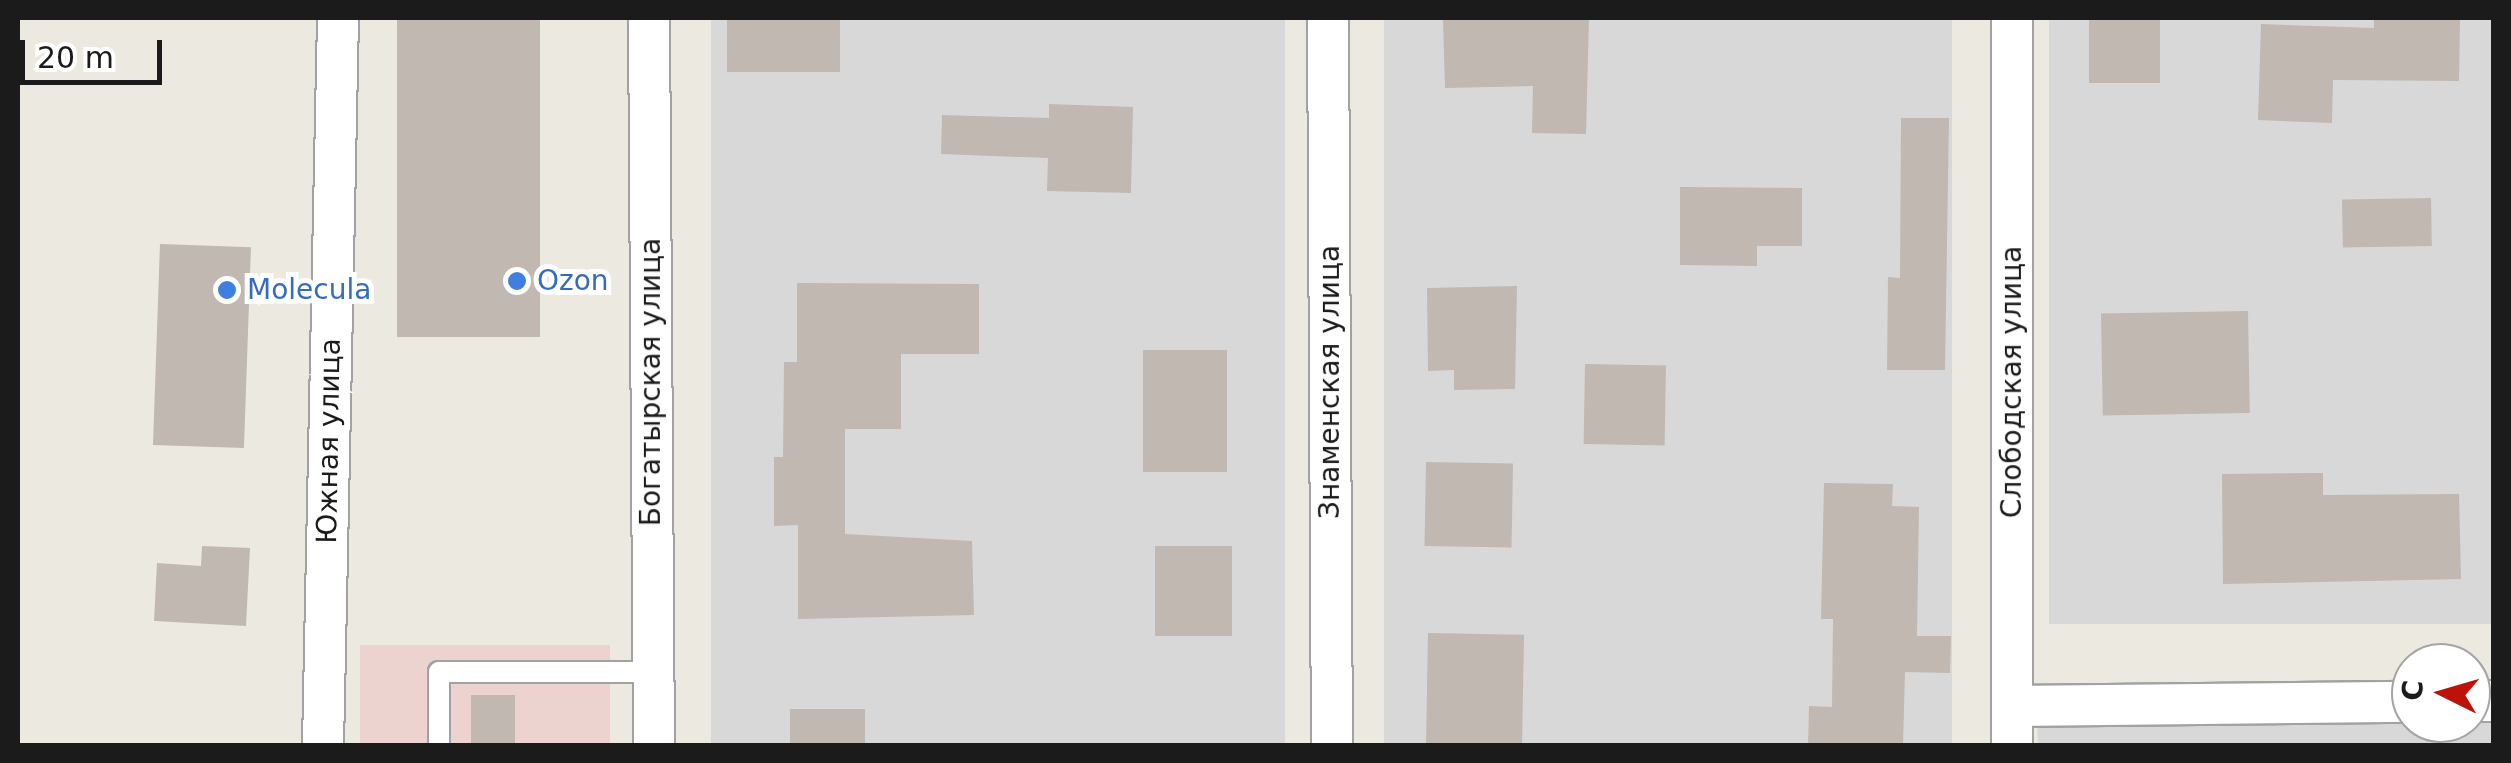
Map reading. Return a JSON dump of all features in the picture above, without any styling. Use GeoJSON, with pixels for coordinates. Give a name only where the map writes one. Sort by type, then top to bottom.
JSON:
{"type":"FeatureCollection","features":[{"type":"Feature","properties":{"kind":"street","name":"Южная улица"},"geometry":{"type":"LineString","coordinates":[[323,746],[338,18]]}},
{"type":"Feature","properties":{"kind":"street","name":"Богатырская улица"},"geometry":{"type":"LineString","coordinates":[[649,18],[654,746]]}},
{"type":"Feature","properties":{"kind":"street","name":"Знаменская улица"},"geometry":{"type":"LineString","coordinates":[[1328,18],[1332,746]]}},
{"type":"Feature","properties":{"kind":"street","name":"Слободская улица"},"geometry":{"type":"LineString","coordinates":[[2012,18],[2012,746]]}},
{"type":"Feature","properties":{"kind":"street"},"geometry":{"type":"LineString","coordinates":[[2012,706],[2391,702]]}},
{"type":"Feature","properties":{"kind":"lane"},"geometry":{"type":"LineString","coordinates":[[439,746],[438,672],[653,672]]}},
{"type":"Feature","properties":{"kind":"shaded area"},"geometry":{"type":"Polygon","coordinates":[[[711,18],[1285,18],[1285,745],[711,745],[711,18]]]}},
{"type":"Feature","properties":{"kind":"shaded area"},"geometry":{"type":"Polygon","coordinates":[[[1384,18],[1952,18],[1952,745],[1384,745],[1384,18]]]}},
{"type":"Feature","properties":{"kind":"shaded area"},"geometry":{"type":"Polygon","coordinates":[[[2049,18],[2493,18],[2493,624],[2049,624],[2049,18]]]}},
{"type":"Feature","properties":{"kind":"shaded area"},"geometry":{"type":"Polygon","coordinates":[[[360,645],[610,645],[610,746],[360,746],[360,645]]]}},
{"type":"Feature","properties":{"kind":"shaded area"},"geometry":{"type":"Polygon","coordinates":[[[2491,716],[2493,745],[2038,745],[2037,719],[2391,717],[2391,743],[2491,743],[2491,716]]]}},
{"type":"Feature","properties":{"kind":"building"},"geometry":{"type":"Polygon","coordinates":[[[397,18],[540,18],[540,337],[397,337],[397,18]]]}},
{"type":"Feature","properties":{"kind":"building"},"geometry":{"type":"Polygon","coordinates":[[[727,18],[840,18],[840,72],[727,72],[727,18]]]}},
{"type":"Feature","properties":{"kind":"building"},"geometry":{"type":"Polygon","coordinates":[[[1443,18],[1589,18],[1586,134],[1532,133],[1533,86],[1445,88],[1443,18]]]}},
{"type":"Feature","properties":{"kind":"building"},"geometry":{"type":"Polygon","coordinates":[[[2089,18],[2160,18],[2160,83],[2089,83],[2089,18]]]}},
{"type":"Feature","properties":{"kind":"building"},"geometry":{"type":"Polygon","coordinates":[[[2374,18],[2460,18],[2459,81],[2333,80],[2332,123],[2258,120],[2261,24],[2374,28],[2374,18]]]}},
{"type":"Feature","properties":{"kind":"building"},"geometry":{"type":"Polygon","coordinates":[[[1049,104],[1133,107],[1131,193],[1047,191],[1048,158],[941,154],[942,115],[1049,118],[1049,104]]]}},
{"type":"Feature","properties":{"kind":"building"},"geometry":{"type":"Polygon","coordinates":[[[1901,118],[1949,118],[1945,370],[1887,370],[1888,277],[1900,278],[1901,118]]]}},
{"type":"Feature","properties":{"kind":"building"},"geometry":{"type":"Polygon","coordinates":[[[1680,187],[1802,188],[1802,246],[1757,246],[1757,266],[1680,265],[1680,187]]]}},
{"type":"Feature","properties":{"kind":"building"},"geometry":{"type":"Polygon","coordinates":[[[2431,198],[2432,246],[2343,248],[2342,200],[2431,198]]]}},
{"type":"Feature","properties":{"kind":"building"},"geometry":{"type":"Polygon","coordinates":[[[160,244],[251,247],[244,448],[153,445],[160,244]]]}},
{"type":"Feature","properties":{"kind":"building"},"geometry":{"type":"Polygon","coordinates":[[[797,283],[979,284],[979,354],[901,354],[901,429],[845,429],[845,534],[972,541],[974,615],[798,619],[798,525],[774,526],[774,457],[783,457],[784,362],[797,362],[797,283]]]}},
{"type":"Feature","properties":{"kind":"building"},"geometry":{"type":"Polygon","coordinates":[[[1517,286],[1515,389],[1454,390],[1454,370],[1428,371],[1427,288],[1517,286]]]}},
{"type":"Feature","properties":{"kind":"building"},"geometry":{"type":"Polygon","coordinates":[[[2248,311],[2250,413],[2103,416],[2101,314],[2248,311]]]}},
{"type":"Feature","properties":{"kind":"building"},"geometry":{"type":"Polygon","coordinates":[[[1143,350],[1227,350],[1227,472],[1143,472],[1143,350]]]}},
{"type":"Feature","properties":{"kind":"building"},"geometry":{"type":"Polygon","coordinates":[[[1585,364],[1666,365],[1665,445],[1584,444],[1585,364]]]}},
{"type":"Feature","properties":{"kind":"building"},"geometry":{"type":"Polygon","coordinates":[[[1426,462],[1513,464],[1512,548],[1425,546],[1426,462]]]}},
{"type":"Feature","properties":{"kind":"building"},"geometry":{"type":"Polygon","coordinates":[[[2323,473],[2323,495],[2459,494],[2461,579],[2223,584],[2222,474],[2323,473]]]}},
{"type":"Feature","properties":{"kind":"building"},"geometry":{"type":"Polygon","coordinates":[[[1824,483],[1893,484],[1892,506],[1919,507],[1917,636],[1951,636],[1950,673],[1905,672],[1903,746],[1808,746],[1809,706],[1832,707],[1833,619],[1821,619],[1824,483]]]}},
{"type":"Feature","properties":{"kind":"building"},"geometry":{"type":"Polygon","coordinates":[[[202,546],[250,548],[246,626],[154,621],[157,563],[201,566],[202,546]]]}},
{"type":"Feature","properties":{"kind":"building"},"geometry":{"type":"Polygon","coordinates":[[[1155,546],[1232,546],[1232,636],[1155,636],[1155,546]]]}},
{"type":"Feature","properties":{"kind":"building"},"geometry":{"type":"Polygon","coordinates":[[[1428,633],[1524,635],[1522,746],[1426,746],[1428,633]]]}},
{"type":"Feature","properties":{"kind":"building"},"geometry":{"type":"Polygon","coordinates":[[[471,695],[515,695],[515,746],[471,746],[471,695]]]}},
{"type":"Feature","properties":{"kind":"building"},"geometry":{"type":"Polygon","coordinates":[[[790,709],[865,709],[865,746],[790,746],[790,709]]]}},
{"type":"Feature","properties":{"kind":"place","name":"Ozon"},"geometry":{"type":"Point","coordinates":[517,281]}},
{"type":"Feature","properties":{"kind":"place","name":"Molecula"},"geometry":{"type":"Point","coordinates":[227,290]}}]}
